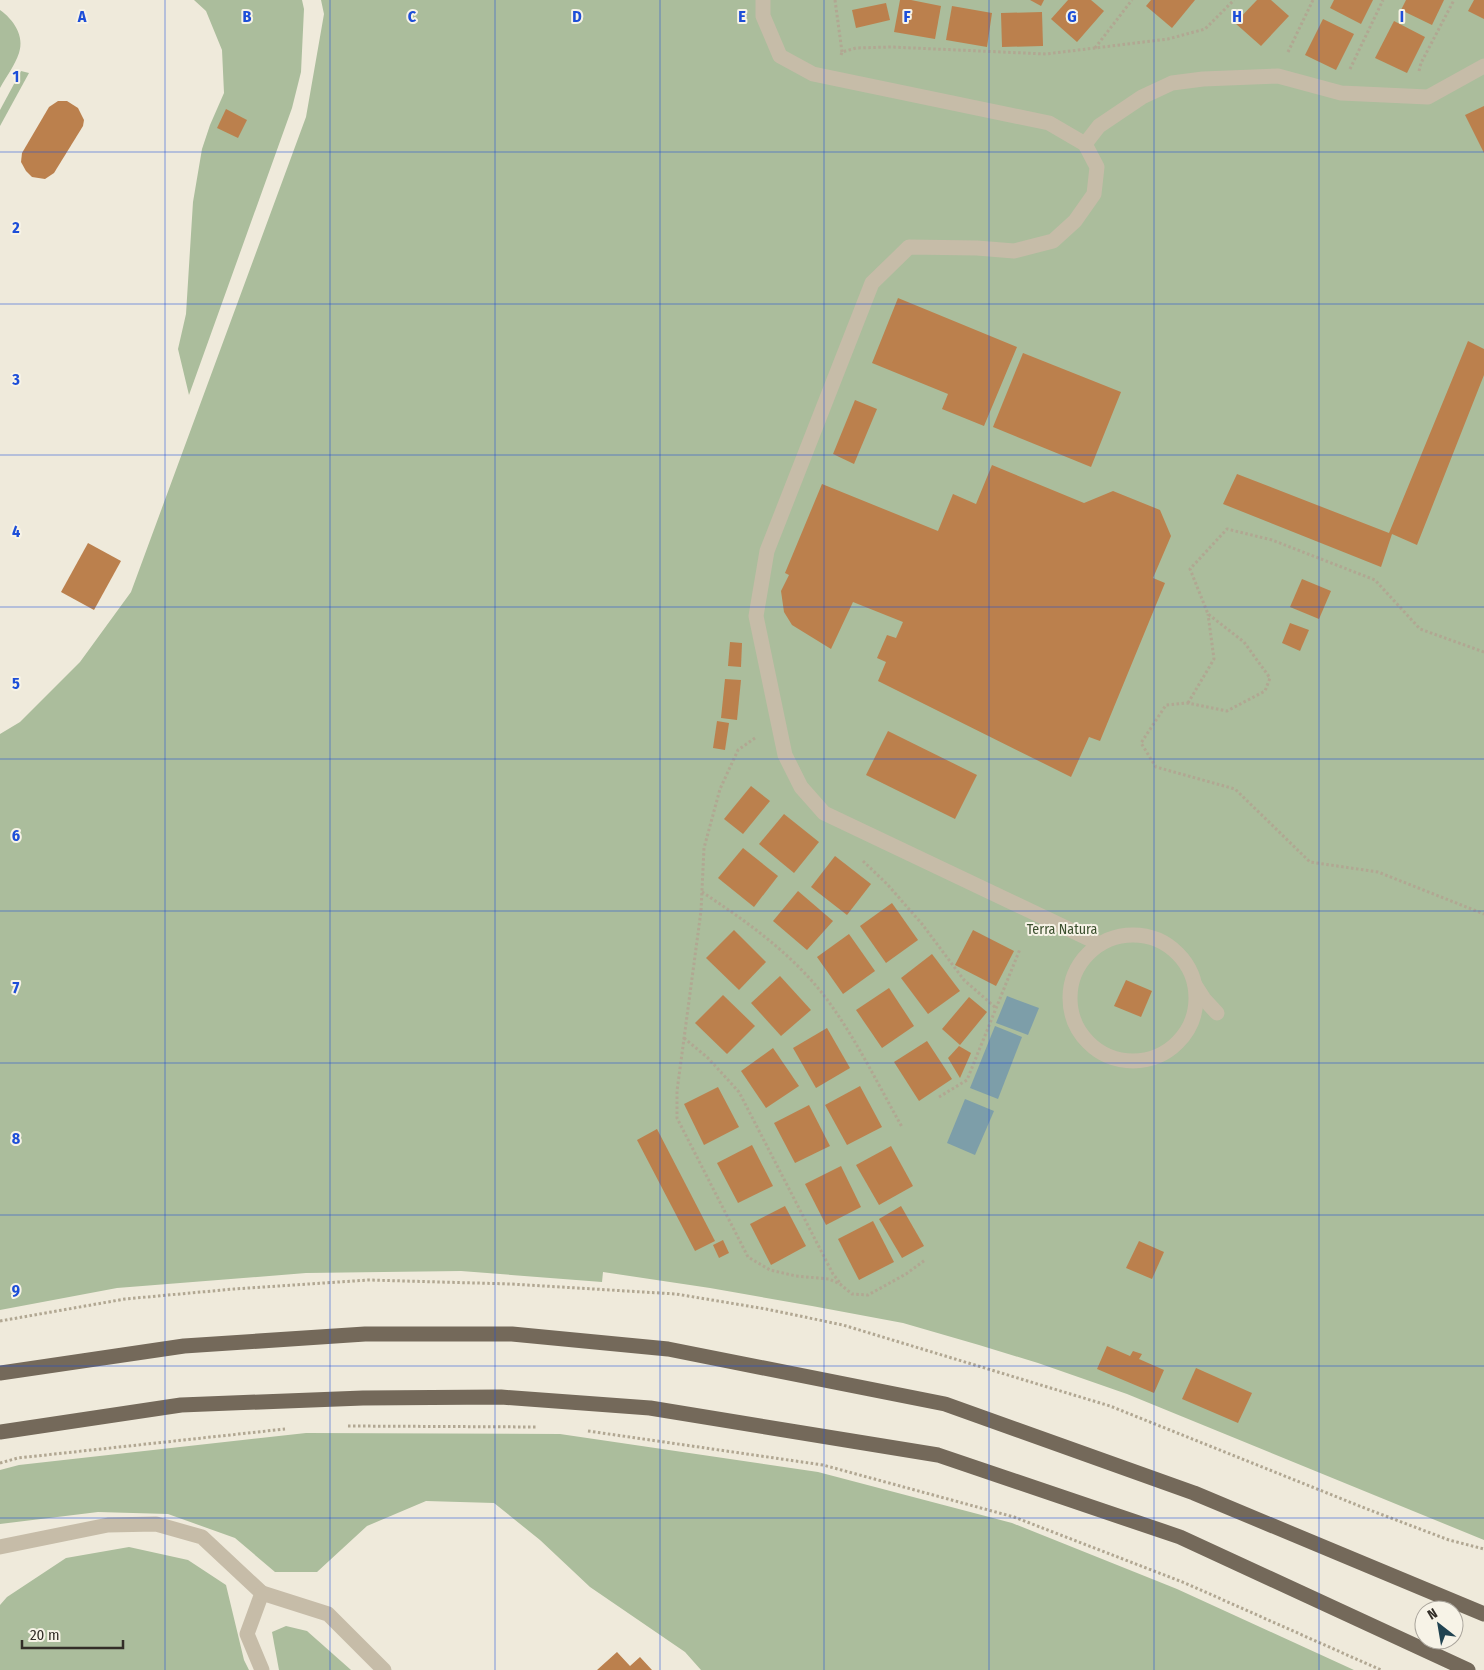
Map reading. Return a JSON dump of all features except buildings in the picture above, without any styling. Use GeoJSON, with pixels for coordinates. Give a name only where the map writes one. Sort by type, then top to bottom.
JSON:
{"type":"FeatureCollection","features":[{"type":"Feature","properties":{"kind":"main road"},"geometry":{"type":"LineString","coordinates":[[0,1373],[184,1346],[365,1334],[512,1334],[668,1349],[945,1404],[1194,1493],[1484,1614]]}},
{"type":"Feature","properties":{"kind":"main road"},"geometry":{"type":"LineString","coordinates":[[0,1432],[181,1405],[363,1398],[501,1397],[660,1409],[938,1455],[1180,1537],[1468,1670]]}},
{"type":"Feature","properties":{"kind":"lane"},"geometry":{"type":"LineString","coordinates":[[763,0],[763,16],[780,56],[812,74],[1050,123],[1085,144],[1097,168],[1094,194],[1076,221],[1052,241],[1014,250],[909,247],[872,282],[767,551],[756,616],[785,755],[801,787],[824,814],[1100,944]]}},
{"type":"Feature","properties":{"kind":"lane"},"geometry":{"type":"LineString","coordinates":[[1085,144],[1099,126],[1142,97],[1172,84],[1202,79],[1278,76],[1341,93],[1428,96],[1484,66]]}},
{"type":"Feature","properties":{"kind":"lane"},"geometry":{"type":"LineString","coordinates":[[1142,935],[1163,942],[1180,956],[1192,974],[1194,983],[1196,995],[1194,1017],[1184,1036],[1168,1052],[1148,1060],[1128,1062],[1109,1058],[1092,1047],[1078,1032],[1071,1013],[1069,993],[1074,974],[1085,957],[1100,944],[1120,936],[1142,935]]}},
{"type":"Feature","properties":{"kind":"lane"},"geometry":{"type":"LineString","coordinates":[[1194,983],[1204,999],[1217,1013]]}},
{"type":"Feature","properties":{"kind":"lane"},"geometry":{"type":"LineString","coordinates":[[0,1547],[108,1525],[156,1524],[202,1537],[262,1593],[328,1614],[384,1670]]}},
{"type":"Feature","properties":{"kind":"lane"},"geometry":{"type":"LineString","coordinates":[[262,1593],[247,1634],[262,1670]]}},
{"type":"Feature","properties":{"kind":"path"},"geometry":{"type":"LineString","coordinates":[[833,79],[842,52],[834,0]]}},
{"type":"Feature","properties":{"kind":"path"},"geometry":{"type":"LineString","coordinates":[[1095,49],[1132,0]]}},
{"type":"Feature","properties":{"kind":"path"},"geometry":{"type":"LineString","coordinates":[[842,52],[856,48],[891,47],[1046,54],[1095,49],[1168,39],[1205,29],[1234,0]]}},
{"type":"Feature","properties":{"kind":"path"},"geometry":{"type":"LineString","coordinates":[[1278,76],[1313,0]]}},
{"type":"Feature","properties":{"kind":"path"},"geometry":{"type":"LineString","coordinates":[[1341,93],[1355,56],[1383,0]]}},
{"type":"Feature","properties":{"kind":"path"},"geometry":{"type":"LineString","coordinates":[[1414,96],[1421,64],[1454,0]]}},
{"type":"Feature","properties":{"kind":"path"},"geometry":{"type":"LineString","coordinates":[[1188,703],[1214,659],[1208,614],[1190,569],[1227,530],[1272,540],[1376,580],[1420,629],[1484,652]]}},
{"type":"Feature","properties":{"kind":"path"},"geometry":{"type":"LineString","coordinates":[[1208,614],[1244,642],[1270,678],[1265,691],[1227,711],[1188,703],[1166,705],[1141,743],[1156,767],[1235,789],[1310,862],[1378,872],[1484,914]]}},
{"type":"Feature","properties":{"kind":"path"},"geometry":{"type":"LineString","coordinates":[[781,734],[756,737],[738,750],[720,789],[706,839],[701,912],[677,1091],[677,1118],[748,1256],[770,1270],[796,1276],[829,1279],[840,1284]]}},
{"type":"Feature","properties":{"kind":"path"},"geometry":{"type":"LineString","coordinates":[[862,860],[887,884],[922,924],[964,980],[996,1008]]}},
{"type":"Feature","properties":{"kind":"path"},"geometry":{"type":"LineString","coordinates":[[702,891],[743,919],[796,964],[831,1004],[869,1066],[902,1127]]}},
{"type":"Feature","properties":{"kind":"path"},"geometry":{"type":"LineString","coordinates":[[939,1097],[967,1080],[1020,949]]}},
{"type":"Feature","properties":{"kind":"path"},"geometry":{"type":"LineString","coordinates":[[684,1038],[708,1058],[739,1092],[833,1274],[840,1284],[852,1294],[868,1295],[906,1274],[925,1260]]}},
{"type":"Feature","properties":{"kind":"path"},"geometry":{"type":"LineString","coordinates":[[348,1426],[544,1427]]}},
{"type":"Feature","properties":{"kind":"path"},"geometry":{"type":"LineString","coordinates":[[0,1463],[18,1458],[289,1428]]}},
{"type":"Feature","properties":{"kind":"path"},"geometry":{"type":"LineString","coordinates":[[583,1430],[823,1465],[1014,1517],[1185,1583],[1381,1670]]}},
{"type":"Feature","properties":{"kind":"green space"},"geometry":{"type":"Polygon","coordinates":[[[194,0],[302,0],[304,9],[301,72],[292,108],[189,395],[178,349],[186,314],[193,202],[202,149],[224,93],[222,50],[206,11],[194,0]]]}},
{"type":"Feature","properties":{"kind":"green space","name":"Terra Natura"},"geometry":{"type":"Polygon","coordinates":[[[321,0],[1484,0],[1484,1540],[1127,1394],[1038,1363],[903,1323],[710,1288],[603,1272],[602,1282],[461,1271],[306,1273],[117,1288],[0,1310],[0,734],[20,722],[80,662],[131,592],[306,117],[324,14],[321,0]]]}},
{"type":"Feature","properties":{"kind":"green space"},"geometry":{"type":"Polygon","coordinates":[[[0,10],[17,28],[20,47],[15,62],[0,88],[0,10]]]}},
{"type":"Feature","properties":{"kind":"green space"},"geometry":{"type":"Polygon","coordinates":[[[21,71],[29,73],[0,126],[0,110],[21,71]]]}},
{"type":"Feature","properties":{"kind":"green space"},"geometry":{"type":"Polygon","coordinates":[[[306,1433],[560,1434],[818,1472],[1012,1523],[1177,1589],[1354,1670],[701,1670],[685,1652],[590,1587],[540,1540],[494,1503],[426,1501],[367,1526],[317,1572],[275,1572],[235,1538],[168,1514],[98,1512],[0,1524],[0,1470],[19,1465],[306,1433]]]}},
{"type":"Feature","properties":{"kind":"green space"},"geometry":{"type":"Polygon","coordinates":[[[129,1547],[188,1560],[226,1585],[244,1660],[249,1670],[0,1670],[0,1605],[7,1597],[66,1558],[129,1547]]]}},
{"type":"Feature","properties":{"kind":"green space"},"geometry":{"type":"Polygon","coordinates":[[[286,1626],[307,1631],[351,1670],[279,1670],[272,1632],[286,1626]]]}},
{"type":"Feature","properties":{"kind":"water"},"geometry":{"type":"Polygon","coordinates":[[[1007,996],[1039,1008],[1028,1035],[996,1023],[1007,996]]]}},
{"type":"Feature","properties":{"kind":"water"},"geometry":{"type":"Polygon","coordinates":[[[995,1026],[1022,1037],[998,1099],[970,1088],[995,1026]]]}},
{"type":"Feature","properties":{"kind":"water"},"geometry":{"type":"Polygon","coordinates":[[[965,1099],[994,1111],[975,1155],[947,1143],[965,1099]]]}}]}
